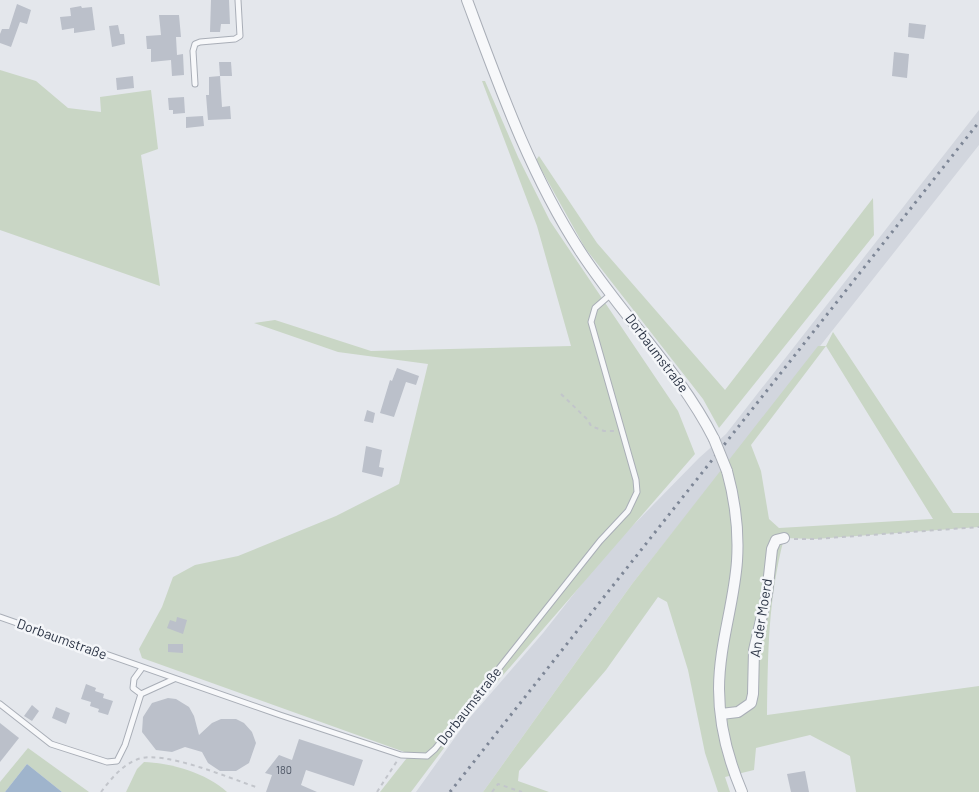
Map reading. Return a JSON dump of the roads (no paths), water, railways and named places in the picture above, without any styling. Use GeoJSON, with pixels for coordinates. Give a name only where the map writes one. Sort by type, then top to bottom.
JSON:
{"type":"FeatureCollection","features":[{"type":"Feature","properties":{"kind":"street","name":"Dorbaumstraße"},"geometry":{"type":"LineString","coordinates":[[467,0],[506,103],[540,180],[580,250],[611,294],[684,389],[714,439],[727,471],[735,507],[738,542],[734,587],[721,661],[721,714],[728,754],[742,792]]}},
{"type":"Feature","properties":{"kind":"street","name":"An der Moerd"},"geometry":{"type":"LineString","coordinates":[[721,714],[738,712],[751,703],[754,650],[767,594],[772,549],[776,540],[784,538]]}},
{"type":"Feature","properties":{"kind":"lane"},"geometry":{"type":"LineString","coordinates":[[195,84],[193,51],[195,44],[235,39],[240,36],[238,0]]}},
{"type":"Feature","properties":{"kind":"lane","name":"Dorbaumstraße"},"geometry":{"type":"LineString","coordinates":[[0,617],[174,679],[401,754],[427,756],[435,749],[600,541],[634,502],[637,492],[636,480],[591,322],[595,308],[611,294]]}},
{"type":"Feature","properties":{"kind":"lane"},"geometry":{"type":"LineString","coordinates":[[141,694],[133,688],[134,679],[142,668]]}},
{"type":"Feature","properties":{"kind":"lane"},"geometry":{"type":"LineString","coordinates":[[0,704],[50,744],[107,762],[117,761],[125,745],[141,694],[174,679]]}},
{"type":"Feature","properties":{"kind":"water"},"geometry":{"type":"Polygon","coordinates":[[[27,764],[62,792],[5,792],[27,764]]]}},
{"type":"Feature","properties":{"kind":"railway"},"geometry":{"type":"LineString","coordinates":[[450,792],[979,122]]}}]}
